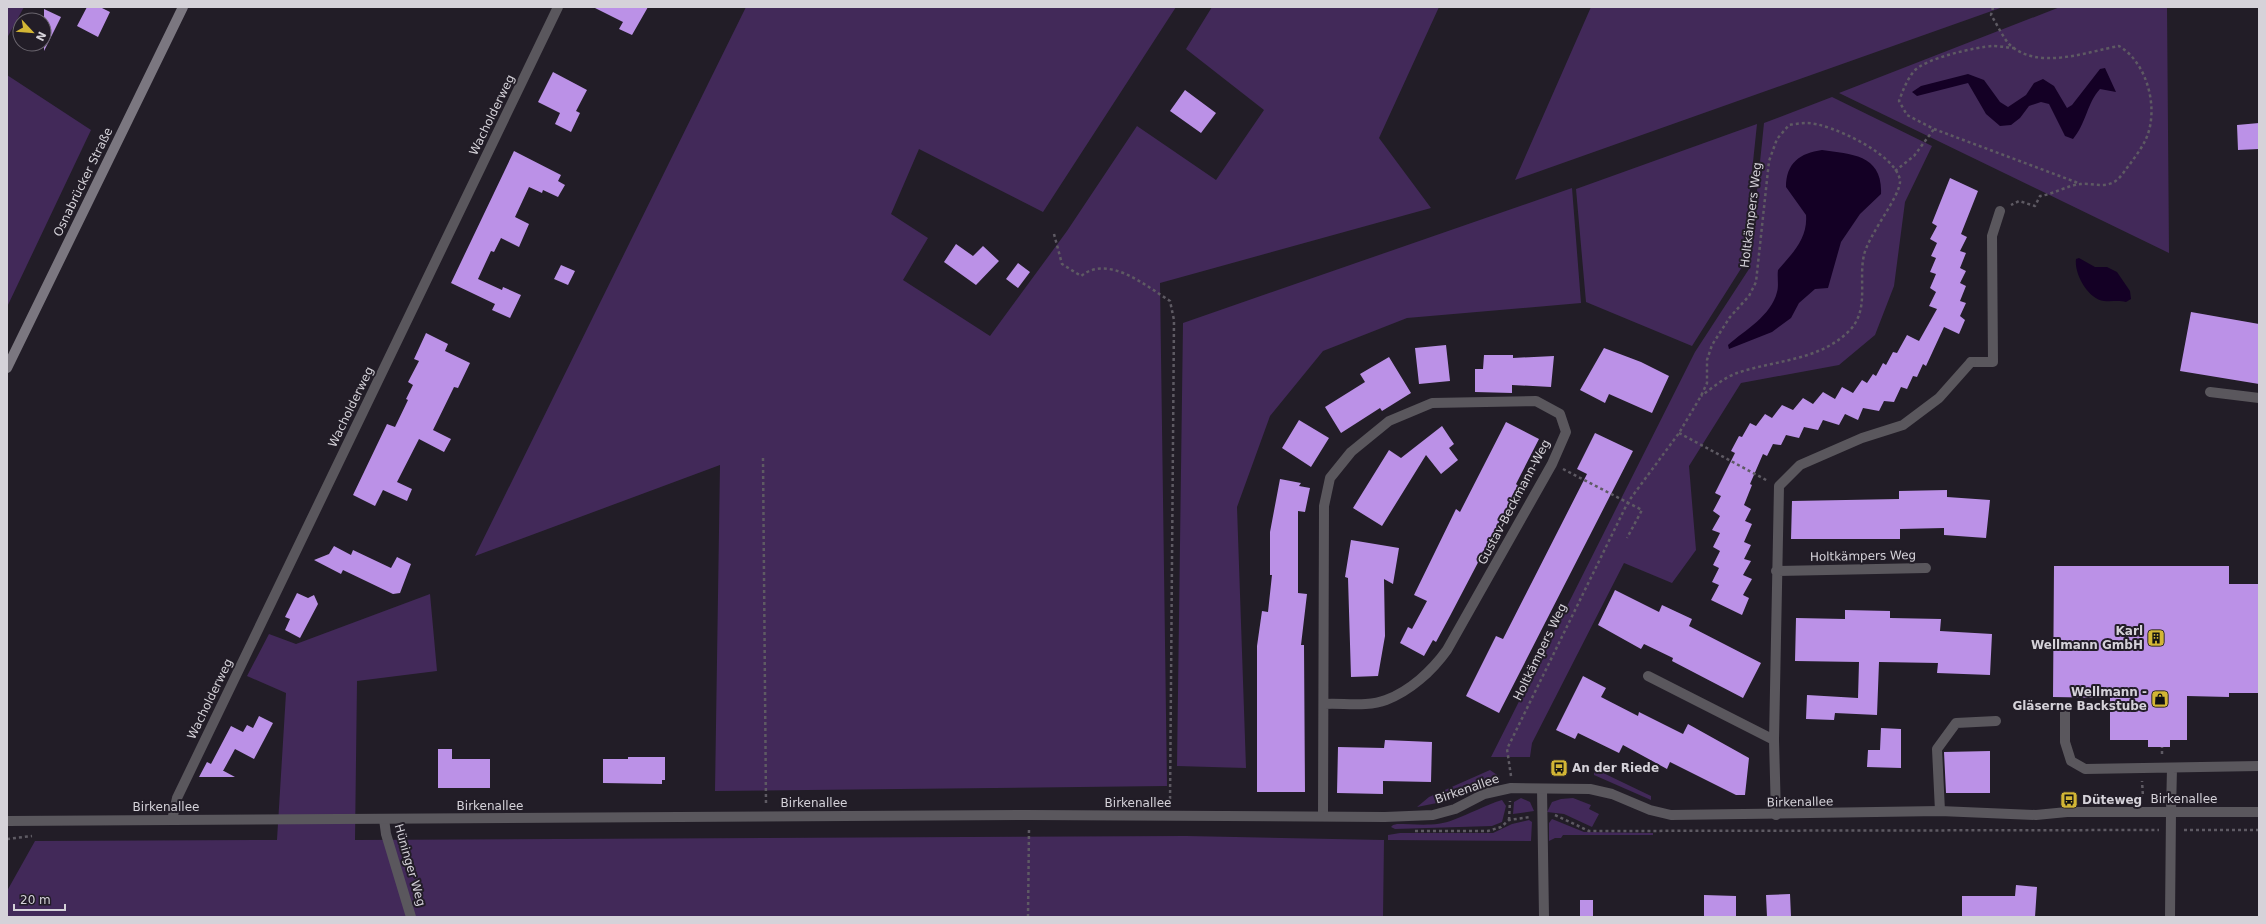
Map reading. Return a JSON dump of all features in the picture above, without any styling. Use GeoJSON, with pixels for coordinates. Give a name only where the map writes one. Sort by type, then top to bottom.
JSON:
{"type":"FeatureCollection","features":[{"type":"Feature","properties":{"kind":"main road","name":"Osnabrücker Straße"},"geometry":{"type":"LineString","coordinates":[[7,368],[182,7]]}},
{"type":"Feature","properties":{"kind":"street","name":"Wacholderweg"},"geometry":{"type":"LineString","coordinates":[[172,820],[177,798],[558,7]]}},
{"type":"Feature","properties":{"kind":"street"},"geometry":{"type":"LineString","coordinates":[[1776,815],[1774,740],[1776,571],[1779,486],[1800,465],[1862,438],[1902,425],[1939,398],[1971,362],[1993,362],[1992,236],[2000,211]]}},
{"type":"Feature","properties":{"kind":"street"},"geometry":{"type":"LineString","coordinates":[[2210,392],[2259,398]]}},
{"type":"Feature","properties":{"kind":"street","name":"Gustav-Beckmann-Weg"},"geometry":{"type":"LineString","coordinates":[[1323,815],[1325,704],[1324,506],[1330,478],[1351,452],[1389,421],[1432,403],[1536,401],[1560,414],[1566,432],[1552,464],[1447,650],[1436,665],[1411,686],[1386,700],[1365,703],[1325,704]]}},
{"type":"Feature","properties":{"kind":"street","name":"Holtkämpers Weg"},"geometry":{"type":"LineString","coordinates":[[1776,571],[1926,568]]}},
{"type":"Feature","properties":{"kind":"street"},"geometry":{"type":"LineString","coordinates":[[1648,676],[1774,740]]}},
{"type":"Feature","properties":{"kind":"street"},"geometry":{"type":"LineString","coordinates":[[2065,708],[2065,742],[2071,761],[2085,769],[2259,766]]}},
{"type":"Feature","properties":{"kind":"street"},"geometry":{"type":"LineString","coordinates":[[1940,811],[1937,769],[1938,744],[1956,723],[1996,721]]}},
{"type":"Feature","properties":{"kind":"street"},"geometry":{"type":"LineString","coordinates":[[2170,917],[2172,768]]}},
{"type":"Feature","properties":{"kind":"street","name":"Birkenallee"},"geometry":{"type":"LineString","coordinates":[[7,821],[1029,815],[1323,815],[1385,817],[1433,815],[1455,809],[1484,794],[1511,788],[1590,789],[1612,794],[1650,810],[1671,815],[1776,815],[1940,811],[2036,815],[2067,812],[2259,812]]}},
{"type":"Feature","properties":{"kind":"street"},"geometry":{"type":"LineString","coordinates":[[1542,789],[1544,917]]}},
{"type":"Feature","properties":{"kind":"street","name":"Hüninger Weg"},"geometry":{"type":"LineString","coordinates":[[384,819],[386,834],[411,917]]}},
{"type":"Feature","properties":{"kind":"path"},"geometry":{"type":"LineString","coordinates":[[1993,7],[1991,15],[2010,44],[2029,55],[2043,58],[2118,46],[2128,51],[2146,80],[2152,113],[2146,140],[2121,176],[2113,183],[2102,185],[2081,184],[1934,129],[1906,115],[1899,101],[1904,86],[1915,70],[1935,59],[1961,51],[1993,46],[2018,49]]}},
{"type":"Feature","properties":{"kind":"path","name":"Holtkämpers Weg"},"geometry":{"type":"LineString","coordinates":[[1509,820],[1511,765],[1507,749],[1628,502],[1679,433],[1701,396],[1706,383],[1707,360],[1712,345],[1730,317],[1749,296],[1756,282],[1763,230],[1765,187],[1769,161],[1777,139],[1789,125],[1808,123],[1831,128],[1863,143],[1885,159],[1895,171],[1900,181],[1897,192],[1867,244],[1863,258],[1863,296],[1860,310],[1850,330],[1834,344],[1818,352],[1736,373],[1701,396]]}},
{"type":"Feature","properties":{"kind":"path"},"geometry":{"type":"LineString","coordinates":[[1895,171],[1914,156],[1934,129]]}},
{"type":"Feature","properties":{"kind":"path"},"geometry":{"type":"LineString","coordinates":[[2000,211],[2019,202],[2035,206],[2040,196],[2053,194],[2081,184]]}},
{"type":"Feature","properties":{"kind":"path"},"geometry":{"type":"LineString","coordinates":[[1054,234],[1062,264],[1081,276],[1088,270],[1118,269],[1170,301],[1174,320],[1170,816]]}},
{"type":"Feature","properties":{"kind":"path"},"geometry":{"type":"LineString","coordinates":[[1679,433],[1779,486]]}},
{"type":"Feature","properties":{"kind":"path"},"geometry":{"type":"LineString","coordinates":[[763,458],[766,817]]}},
{"type":"Feature","properties":{"kind":"path"},"geometry":{"type":"LineString","coordinates":[[1552,464],[1642,510],[1627,538]]}},
{"type":"Feature","properties":{"kind":"path"},"geometry":{"type":"LineString","coordinates":[[1028,917],[1029,815]]}},
{"type":"Feature","properties":{"kind":"path"},"geometry":{"type":"LineString","coordinates":[[1409,831],[1488,831],[1500,827],[1509,820],[1542,815],[1558,815],[1589,831],[2259,830]]}},
{"type":"Feature","properties":{"kind":"path"},"geometry":{"type":"LineString","coordinates":[[1021,829],[1037,829]]}},
{"type":"Feature","properties":{"kind":"path"},"geometry":{"type":"LineString","coordinates":[[7,839],[34,836]]}},
{"type":"Feature","properties":{"kind":"shaded area"},"geometry":{"type":"Polygon","coordinates":[[[7,7],[24,7],[21,12],[12,12],[12,29],[7,38],[7,7]]]}},
{"type":"Feature","properties":{"kind":"shaded area"},"geometry":{"type":"Polygon","coordinates":[[[746,7],[1176,7],[1043,212],[919,149],[891,214],[928,238],[903,280],[990,336],[1067,231],[1137,126],[1216,180],[1264,110],[1186,49],[1212,7],[1439,7],[1379,138],[1431,208],[1160,283],[1167,786],[715,791],[720,465],[475,556],[746,7]]]}},
{"type":"Feature","properties":{"kind":"shaded area"},"geometry":{"type":"Polygon","coordinates":[[[1591,7],[2003,7],[1515,180],[1591,7]]]}},
{"type":"Feature","properties":{"kind":"shaded area"},"geometry":{"type":"Polygon","coordinates":[[[2060,7],[2167,7],[2169,253],[1839,93],[2060,7]]]}},
{"type":"Feature","properties":{"kind":"shaded area"},"geometry":{"type":"Polygon","coordinates":[[[2105,68],[2116,92],[2100,89],[2092,101],[2081,127],[2073,139],[2065,136],[2049,104],[2041,102],[2029,106],[2020,118],[2011,125],[2000,126],[1986,114],[1968,83],[1917,96],[1912,92],[1921,86],[1968,74],[1984,80],[2000,102],[2008,107],[2026,95],[2034,83],[2043,79],[2054,86],[2067,108],[2072,105],[2100,69],[2105,68]]]}},
{"type":"Feature","properties":{"kind":"shaded area"},"geometry":{"type":"Polygon","coordinates":[[[7,75],[91,130],[7,307],[7,75]]]}},
{"type":"Feature","properties":{"kind":"shaded area"},"geometry":{"type":"Polygon","coordinates":[[[1832,97],[1932,146],[1905,202],[1894,286],[1875,335],[1839,365],[1741,383],[1689,466],[1696,550],[1672,583],[1624,563],[1532,743],[1530,757],[1491,757],[1695,352],[1749,269],[1764,123],[1832,97]]]}},
{"type":"Feature","properties":{"kind":"shaded area"},"geometry":{"type":"Polygon","coordinates":[[[1757,124],[1742,267],[1692,346],[1586,302],[1576,189],[1757,124]]]}},
{"type":"Feature","properties":{"kind":"shaded area"},"geometry":{"type":"Polygon","coordinates":[[[1822,150],[1854,155],[1871,164],[1877,171],[1880,181],[1881,194],[1860,214],[1841,242],[1828,288],[1815,289],[1799,303],[1791,318],[1772,332],[1729,349],[1728,345],[1757,322],[1774,301],[1778,290],[1778,270],[1789,258],[1802,238],[1806,223],[1806,215],[1786,187],[1789,172],[1796,161],[1801,157],[1814,151],[1822,150]]]}},
{"type":"Feature","properties":{"kind":"shaded area"},"geometry":{"type":"Polygon","coordinates":[[[1572,188],[1581,303],[1407,318],[1323,351],[1270,416],[1237,507],[1246,768],[1177,766],[1183,323],[1572,188]]]}},
{"type":"Feature","properties":{"kind":"shaded area"},"geometry":{"type":"Polygon","coordinates":[[[2079,258],[2095,267],[2107,267],[2117,272],[2130,291],[2131,299],[2126,302],[2104,301],[2093,296],[2083,285],[2077,272],[2076,259],[2079,258]]]}},
{"type":"Feature","properties":{"kind":"shaded area"},"geometry":{"type":"Polygon","coordinates":[[[430,594],[437,671],[357,681],[355,840],[1186,836],[1384,840],[1383,917],[7,917],[7,891],[35,841],[277,840],[286,693],[247,676],[269,634],[296,644],[430,594]]]}},
{"type":"Feature","properties":{"kind":"shaded area"},"geometry":{"type":"Polygon","coordinates":[[[1490,770],[1500,777],[1447,801],[1417,807],[1429,797],[1490,770]]]}},
{"type":"Feature","properties":{"kind":"shaded area"},"geometry":{"type":"Polygon","coordinates":[[[1597,770],[1651,796],[1651,800],[1594,775],[1594,771],[1597,770]]]}},
{"type":"Feature","properties":{"kind":"shaded area"},"geometry":{"type":"Polygon","coordinates":[[[1521,798],[1530,802],[1534,811],[1513,814],[1514,802],[1521,798]]]}},
{"type":"Feature","properties":{"kind":"shaded area"},"geometry":{"type":"Polygon","coordinates":[[[1573,798],[1591,805],[1589,809],[1599,814],[1592,827],[1564,814],[1547,812],[1552,802],[1561,799],[1573,798]]]}},
{"type":"Feature","properties":{"kind":"shaded area"},"geometry":{"type":"Polygon","coordinates":[[[1502,800],[1506,806],[1502,822],[1492,826],[1395,829],[1391,827],[1397,824],[1440,824],[1459,818],[1502,800]]]}},
{"type":"Feature","properties":{"kind":"shaded area"},"geometry":{"type":"Polygon","coordinates":[[[1552,819],[1584,832],[1653,833],[1653,835],[1563,835],[1561,838],[1555,838],[1549,841],[1549,823],[1552,819]]]}},
{"type":"Feature","properties":{"kind":"shaded area"},"geometry":{"type":"Polygon","coordinates":[[[1529,820],[1532,822],[1531,841],[1388,840],[1388,835],[1400,833],[1493,833],[1512,824],[1529,820]]]}},
{"type":"Feature","properties":{"kind":"building"},"geometry":{"type":"Polygon","coordinates":[[[87,7],[100,7],[110,12],[98,37],[77,26],[87,7]]]}},
{"type":"Feature","properties":{"kind":"building"},"geometry":{"type":"Polygon","coordinates":[[[593,7],[648,7],[632,35],[619,29],[623,22],[593,7]]]}},
{"type":"Feature","properties":{"kind":"building"},"geometry":{"type":"Polygon","coordinates":[[[52,13],[61,17],[52,35],[52,13]]]}},
{"type":"Feature","properties":{"kind":"building"},"geometry":{"type":"Polygon","coordinates":[[[553,72],[587,90],[576,111],[580,113],[571,132],[555,124],[560,113],[538,102],[553,72]]]}},
{"type":"Feature","properties":{"kind":"building"},"geometry":{"type":"Polygon","coordinates":[[[1185,90],[1216,113],[1201,133],[1170,111],[1185,90]]]}},
{"type":"Feature","properties":{"kind":"building"},"geometry":{"type":"Polygon","coordinates":[[[2259,123],[2259,149],[2238,150],[2237,125],[2259,123]]]}},
{"type":"Feature","properties":{"kind":"building"},"geometry":{"type":"Polygon","coordinates":[[[514,151],[561,175],[558,181],[565,185],[558,197],[543,190],[542,193],[529,187],[515,217],[529,224],[519,247],[501,238],[494,252],[491,251],[478,279],[502,290],[503,287],[521,295],[510,318],[492,310],[495,304],[451,283],[514,151]]]}},
{"type":"Feature","properties":{"kind":"building"},"geometry":{"type":"Polygon","coordinates":[[[1950,178],[1978,191],[1961,234],[1967,237],[1960,251],[1966,253],[1960,268],[1966,271],[1960,283],[1966,286],[1960,301],[1966,303],[1960,316],[1965,320],[1959,334],[1944,327],[1926,366],[1923,364],[1917,377],[1913,376],[1907,389],[1901,387],[1894,402],[1884,401],[1879,411],[1863,408],[1858,420],[1845,414],[1839,425],[1823,420],[1818,430],[1804,427],[1799,438],[1786,435],[1781,445],[1773,444],[1767,456],[1763,454],[1750,484],[1752,485],[1744,505],[1751,509],[1745,521],[1752,524],[1744,542],[1751,545],[1744,559],[1751,561],[1743,575],[1752,579],[1743,595],[1749,598],[1742,615],[1711,600],[1719,585],[1712,582],[1719,568],[1713,565],[1720,551],[1713,547],[1720,533],[1712,530],[1720,516],[1713,511],[1721,496],[1715,493],[1735,453],[1731,451],[1739,436],[1742,437],[1750,423],[1756,426],[1765,414],[1772,418],[1782,405],[1793,410],[1803,398],[1813,404],[1823,392],[1835,399],[1842,387],[1853,393],[1862,380],[1867,383],[1873,374],[1876,376],[1883,363],[1886,365],[1893,352],[1897,353],[1907,335],[1919,341],[1937,309],[1929,306],[1936,292],[1930,288],[1936,274],[1930,272],[1936,258],[1931,256],[1937,243],[1930,239],[1937,226],[1932,223],[1950,178]]]}},
{"type":"Feature","properties":{"kind":"building"},"geometry":{"type":"Polygon","coordinates":[[[956,244],[973,256],[983,246],[999,261],[976,285],[944,262],[956,244]]]}},
{"type":"Feature","properties":{"kind":"building"},"geometry":{"type":"Polygon","coordinates":[[[1018,263],[1030,272],[1018,288],[1006,279],[1018,263]]]}},
{"type":"Feature","properties":{"kind":"building"},"geometry":{"type":"Polygon","coordinates":[[[561,265],[575,271],[568,285],[554,279],[561,265]]]}},
{"type":"Feature","properties":{"kind":"building"},"geometry":{"type":"Polygon","coordinates":[[[2191,312],[2259,324],[2259,384],[2180,371],[2191,312]]]}},
{"type":"Feature","properties":{"kind":"building"},"geometry":{"type":"Polygon","coordinates":[[[426,333],[448,344],[445,351],[470,363],[458,388],[454,387],[433,430],[451,439],[444,452],[419,439],[397,482],[412,489],[407,501],[383,490],[375,506],[353,495],[387,424],[395,427],[408,400],[406,399],[413,385],[408,382],[419,361],[414,359],[426,333]]]}},
{"type":"Feature","properties":{"kind":"building"},"geometry":{"type":"Polygon","coordinates":[[[1446,345],[1450,381],[1419,384],[1415,348],[1446,345]]]}},
{"type":"Feature","properties":{"kind":"building"},"geometry":{"type":"Polygon","coordinates":[[[1604,348],[1641,362],[1669,376],[1652,413],[1609,394],[1605,403],[1580,390],[1604,348]]]}},
{"type":"Feature","properties":{"kind":"building"},"geometry":{"type":"Polygon","coordinates":[[[1484,355],[1513,355],[1513,358],[1554,356],[1551,387],[1512,385],[1512,393],[1475,392],[1475,369],[1483,369],[1484,355]]]}},
{"type":"Feature","properties":{"kind":"building"},"geometry":{"type":"Polygon","coordinates":[[[1389,357],[1411,393],[1382,411],[1380,408],[1341,433],[1325,407],[1365,382],[1360,374],[1389,357]]]}},
{"type":"Feature","properties":{"kind":"building"},"geometry":{"type":"Polygon","coordinates":[[[1299,420],[1329,438],[1311,467],[1282,448],[1299,420]]]}},
{"type":"Feature","properties":{"kind":"building"},"geometry":{"type":"Polygon","coordinates":[[[1506,422],[1539,439],[1516,484],[1518,486],[1450,616],[1436,642],[1433,640],[1424,656],[1400,643],[1408,627],[1412,629],[1427,601],[1414,595],[1456,509],[1460,512],[1506,422]]]}},
{"type":"Feature","properties":{"kind":"building"},"geometry":{"type":"Polygon","coordinates":[[[1442,426],[1454,444],[1449,448],[1458,460],[1441,474],[1426,455],[1382,526],[1353,508],[1389,450],[1401,458],[1442,426]]]}},
{"type":"Feature","properties":{"kind":"building"},"geometry":{"type":"Polygon","coordinates":[[[1595,433],[1633,451],[1499,713],[1466,696],[1496,636],[1503,639],[1587,474],[1577,469],[1595,433]]]}},
{"type":"Feature","properties":{"kind":"building"},"geometry":{"type":"Polygon","coordinates":[[[1280,479],[1301,483],[1299,486],[1310,488],[1305,512],[1298,511],[1298,593],[1307,594],[1301,645],[1304,645],[1305,792],[1257,792],[1257,646],[1262,611],[1268,612],[1272,575],[1270,575],[1270,532],[1280,479]]]}},
{"type":"Feature","properties":{"kind":"building"},"geometry":{"type":"Polygon","coordinates":[[[1947,490],[1947,497],[1990,500],[1986,538],[1944,535],[1944,528],[1900,529],[1900,539],[1791,539],[1792,501],[1899,499],[1899,491],[1947,490]]]}},
{"type":"Feature","properties":{"kind":"building"},"geometry":{"type":"Polygon","coordinates":[[[1351,540],[1399,548],[1393,584],[1384,579],[1385,636],[1378,676],[1351,677],[1348,578],[1345,577],[1351,540]]]}},
{"type":"Feature","properties":{"kind":"building"},"geometry":{"type":"Polygon","coordinates":[[[334,546],[351,555],[353,550],[391,568],[397,557],[411,564],[400,593],[393,594],[343,570],[341,574],[314,560],[329,554],[334,546]]]}},
{"type":"Feature","properties":{"kind":"building","name":"Karl Wellmann GmbH"},"geometry":{"type":"Polygon","coordinates":[[[2054,566],[2229,566],[2229,584],[2259,584],[2259,693],[2229,693],[2229,697],[2187,696],[2187,740],[2170,740],[2170,747],[2148,747],[2148,740],[2110,740],[2110,698],[2053,697],[2054,566]]]}},
{"type":"Feature","properties":{"kind":"building"},"geometry":{"type":"Polygon","coordinates":[[[1615,590],[1659,612],[1662,605],[1692,619],[1689,626],[1761,663],[1743,698],[1672,661],[1673,658],[1644,644],[1641,649],[1598,625],[1615,590]]]}},
{"type":"Feature","properties":{"kind":"building"},"geometry":{"type":"Polygon","coordinates":[[[297,593],[308,598],[314,595],[318,604],[300,638],[285,630],[290,619],[285,617],[297,593]]]}},
{"type":"Feature","properties":{"kind":"building"},"geometry":{"type":"Polygon","coordinates":[[[1845,610],[1890,611],[1890,618],[1941,619],[1940,631],[1992,634],[1990,675],[1937,673],[1938,663],[1879,662],[1877,715],[1835,713],[1834,720],[1806,719],[1807,695],[1858,698],[1859,662],[1795,661],[1796,618],[1845,619],[1845,610]]]}},
{"type":"Feature","properties":{"kind":"building"},"geometry":{"type":"Polygon","coordinates":[[[1583,676],[1606,688],[1601,697],[1638,716],[1639,712],[1683,734],[1688,724],[1749,758],[1745,795],[1736,795],[1670,762],[1667,769],[1623,745],[1619,753],[1578,733],[1575,739],[1556,730],[1583,676]]]}},
{"type":"Feature","properties":{"kind":"building"},"geometry":{"type":"Polygon","coordinates":[[[259,716],[273,723],[254,759],[235,749],[223,771],[235,777],[199,777],[207,762],[211,764],[231,726],[243,732],[247,725],[253,728],[259,716]]]}},
{"type":"Feature","properties":{"kind":"building"},"geometry":{"type":"Polygon","coordinates":[[[1881,728],[1901,729],[1901,768],[1867,767],[1868,750],[1880,750],[1881,728]]]}},
{"type":"Feature","properties":{"kind":"building"},"geometry":{"type":"Polygon","coordinates":[[[1385,740],[1432,742],[1431,782],[1383,781],[1383,794],[1337,793],[1338,747],[1384,748],[1385,740]]]}},
{"type":"Feature","properties":{"kind":"building"},"geometry":{"type":"Polygon","coordinates":[[[438,749],[452,749],[452,759],[490,759],[490,788],[438,788],[438,749]]]}},
{"type":"Feature","properties":{"kind":"building"},"geometry":{"type":"Polygon","coordinates":[[[1990,751],[1990,793],[1946,793],[1944,752],[1990,751]]]}},
{"type":"Feature","properties":{"kind":"building"},"geometry":{"type":"Polygon","coordinates":[[[628,757],[665,757],[665,780],[662,780],[662,784],[603,783],[603,759],[628,759],[628,757]]]}},
{"type":"Feature","properties":{"kind":"building"},"geometry":{"type":"Polygon","coordinates":[[[2016,885],[2037,887],[2035,917],[1962,917],[1962,896],[2015,896],[2016,885]]]}},
{"type":"Feature","properties":{"kind":"building"},"geometry":{"type":"Polygon","coordinates":[[[1790,894],[1791,917],[1767,917],[1766,895],[1790,894]]]}},
{"type":"Feature","properties":{"kind":"building"},"geometry":{"type":"Polygon","coordinates":[[[1704,895],[1736,896],[1736,917],[1704,917],[1704,895]]]}},
{"type":"Feature","properties":{"kind":"building"},"geometry":{"type":"Polygon","coordinates":[[[1580,900],[1593,900],[1593,917],[1580,917],[1580,900]]]}},
{"type":"Feature","properties":{"kind":"place","name":"Karl Wellmann GmbH"},"geometry":{"type":"Point","coordinates":[2156,638]}},
{"type":"Feature","properties":{"kind":"place","name":"Wellmann - Gläserne Backstube"},"geometry":{"type":"Point","coordinates":[2160,699]}},
{"type":"Feature","properties":{"kind":"place","name":"An der Riede"},"geometry":{"type":"Point","coordinates":[1559,768]}},
{"type":"Feature","properties":{"kind":"place","name":"Düteweg"},"geometry":{"type":"Point","coordinates":[2069,800]}}]}
